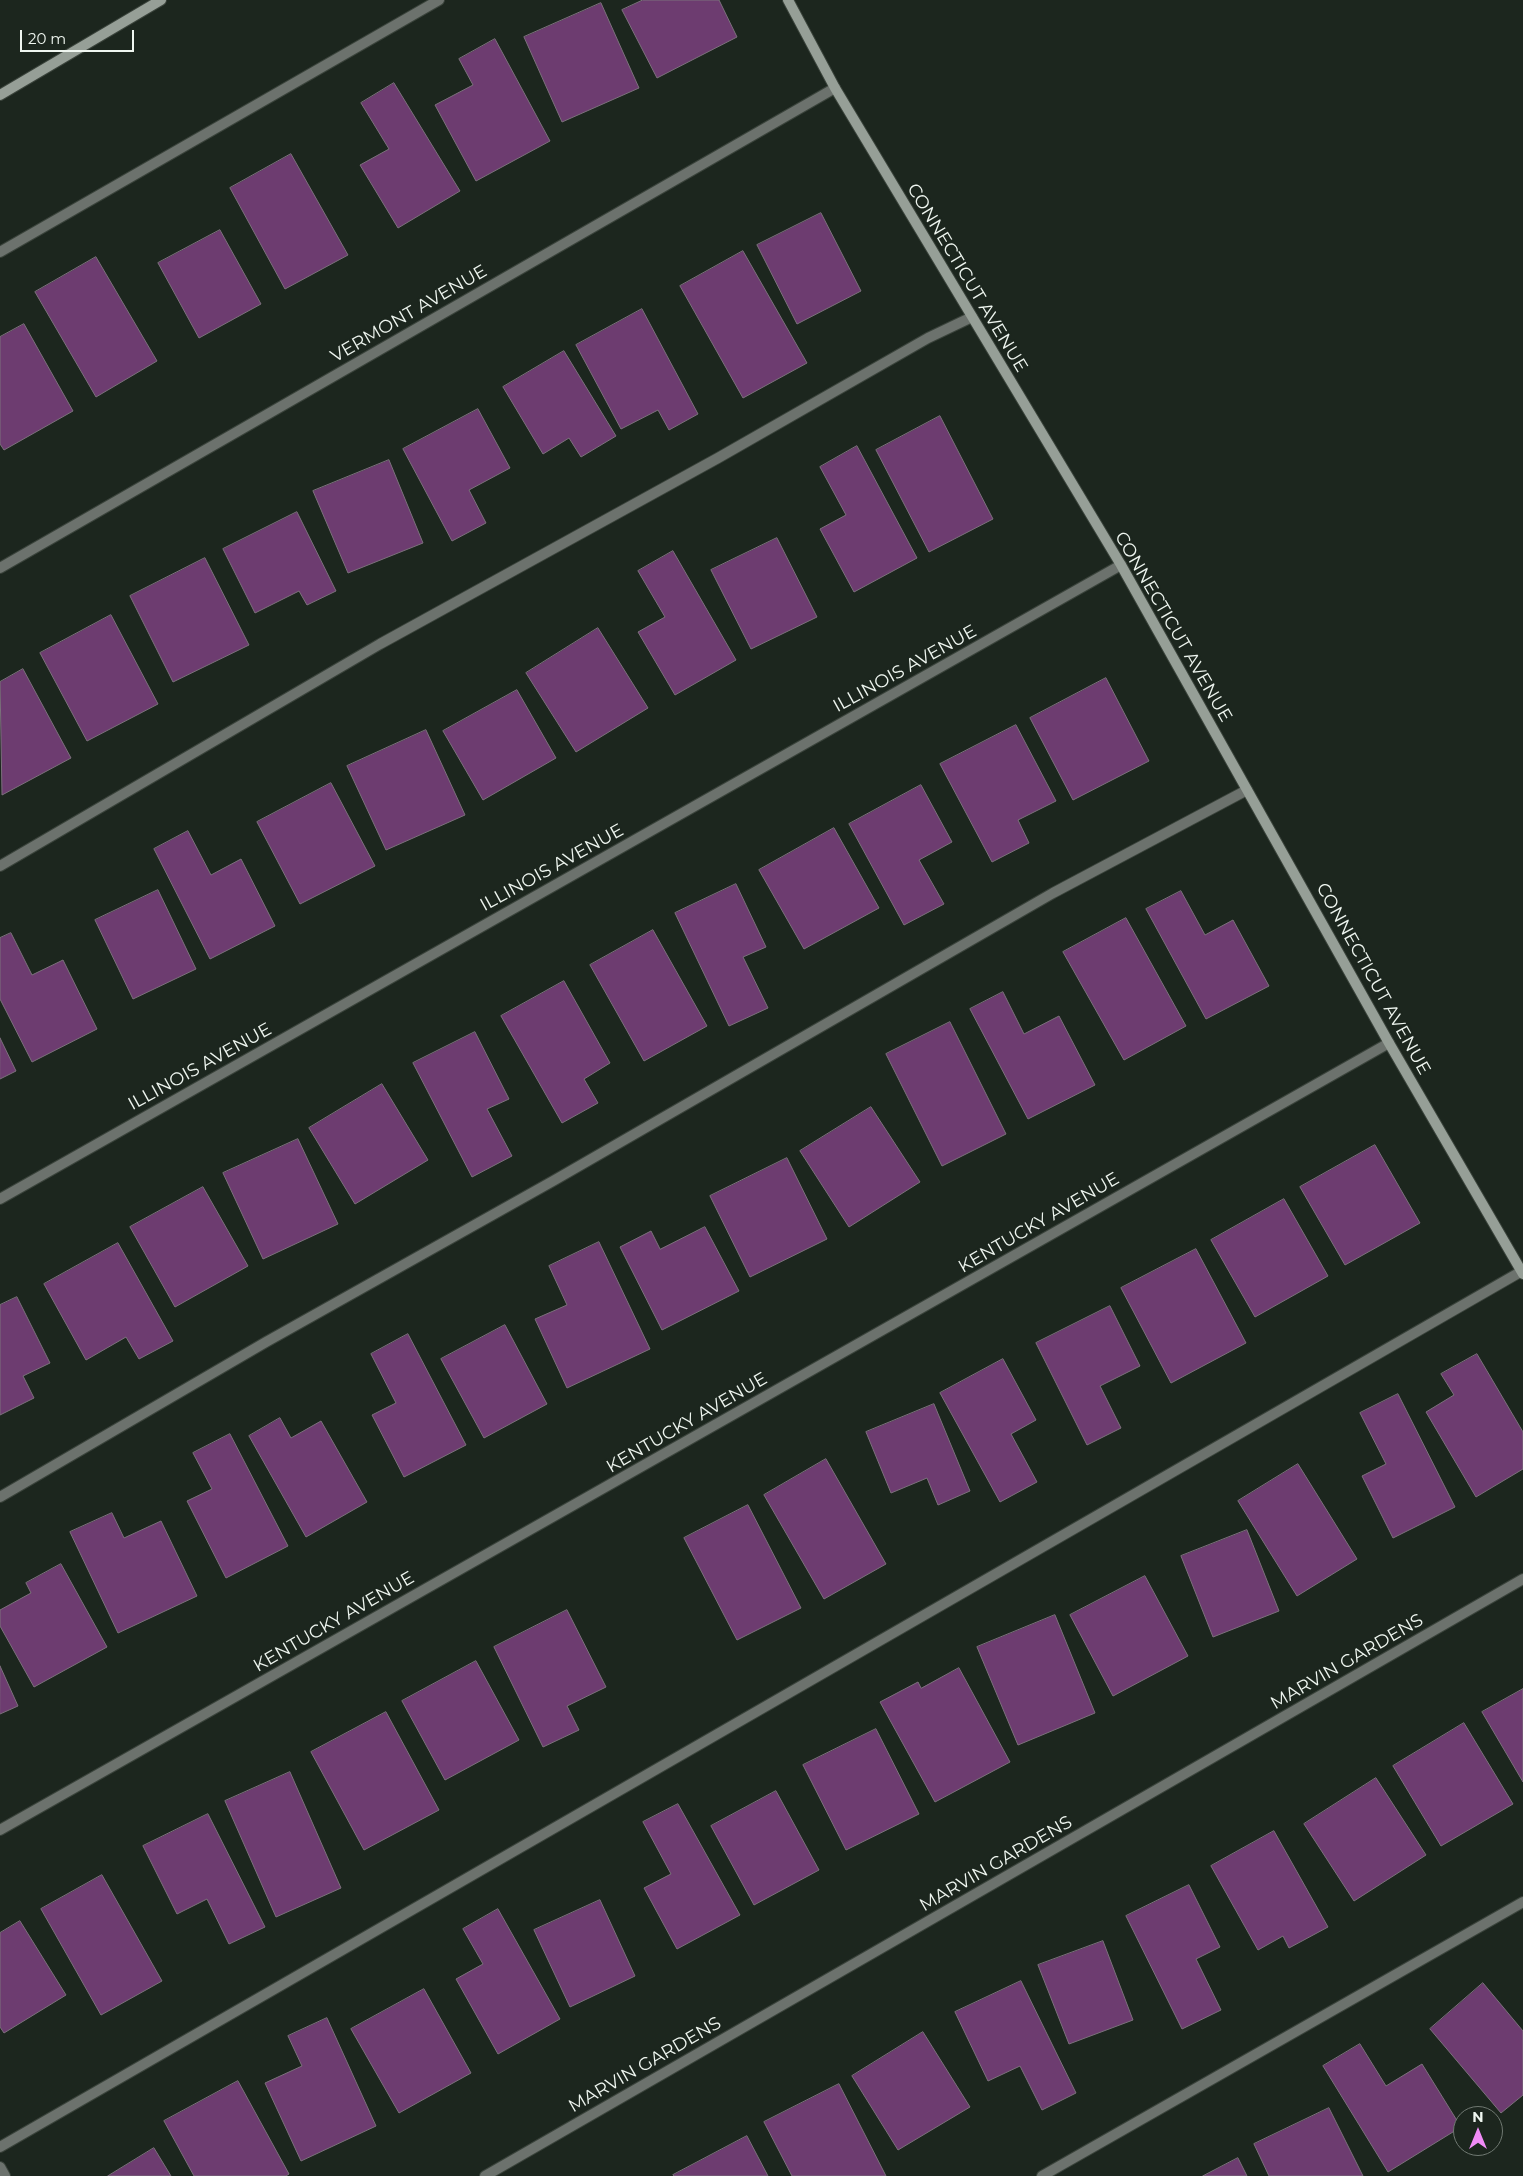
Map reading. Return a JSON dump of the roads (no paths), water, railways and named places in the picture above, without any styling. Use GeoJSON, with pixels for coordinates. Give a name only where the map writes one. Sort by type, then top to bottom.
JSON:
{"type":"FeatureCollection","features":[{"type":"Feature","properties":{"kind":"street"},"geometry":{"type":"LineString","coordinates":[[0,95],[161,0]]}},
{"type":"Feature","properties":{"kind":"street"},"geometry":{"type":"LineString","coordinates":[[0,252],[439,0]]}},
{"type":"Feature","properties":{"kind":"street","name":"CONNECTICUT AVENUE"},"geometry":{"type":"LineString","coordinates":[[788,0],[835,88],[1121,565],[1389,1043],[1522,1273]]}},
{"type":"Feature","properties":{"kind":"street","name":"VERMONT AVENUE"},"geometry":{"type":"LineString","coordinates":[[0,568],[835,88]]}},
{"type":"Feature","properties":{"kind":"street"},"geometry":{"type":"LineString","coordinates":[[0,866],[380,644],[718,458],[928,338],[972,317]]}},
{"type":"Feature","properties":{"kind":"street","name":"ILLINOIS AVENUE"},"geometry":{"type":"LineString","coordinates":[[0,1199],[1121,565]]}},
{"type":"Feature","properties":{"kind":"street"},"geometry":{"type":"LineString","coordinates":[[0,1497],[1053,892],[1247,790]]}},
{"type":"Feature","properties":{"kind":"street","name":"KENTUCKY AVENUE"},"geometry":{"type":"LineString","coordinates":[[0,1830],[1389,1043]]}},
{"type":"Feature","properties":{"kind":"street"},"geometry":{"type":"LineString","coordinates":[[0,2146],[1522,1273]]}},
{"type":"Feature","properties":{"kind":"street","name":"MARVIN GARDENS"},"geometry":{"type":"LineString","coordinates":[[485,2176],[1523,1579]]}},
{"type":"Feature","properties":{"kind":"street"},"geometry":{"type":"LineString","coordinates":[[1042,2176],[1523,1902]]}},
{"type":"Feature","properties":{"kind":"street"},"geometry":{"type":"LineString","coordinates":[[0,2167],[5,2176]]}}]}
